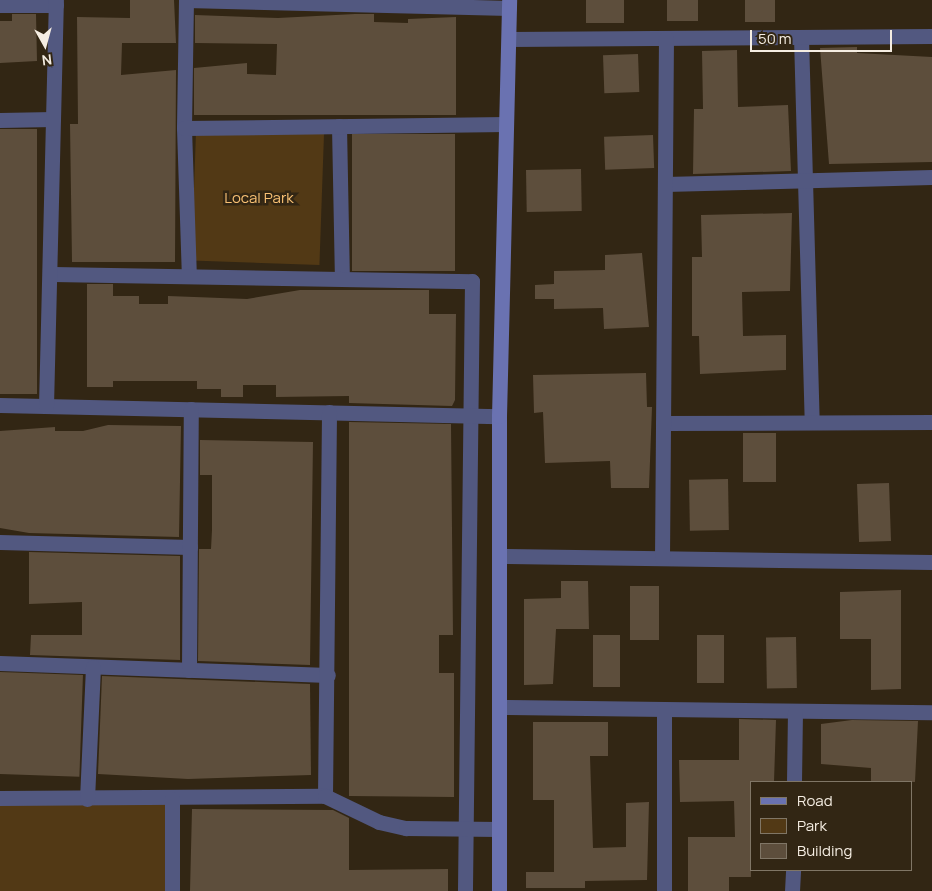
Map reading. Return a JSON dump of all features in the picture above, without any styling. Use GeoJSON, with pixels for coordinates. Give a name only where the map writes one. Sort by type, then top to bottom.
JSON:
{"type":"FeatureCollection","features":[{"type":"Feature","properties":{"kind":"street"},"geometry":{"type":"LineString","coordinates":[[189,275],[184,128],[186,0],[509,4],[499,416],[502,556],[499,891]]}},
{"type":"Feature","properties":{"kind":"street"},"geometry":{"type":"LineString","coordinates":[[0,5],[56,2],[53,120],[53,274],[46,406]]}},
{"type":"Feature","properties":{"kind":"street"},"geometry":{"type":"LineString","coordinates":[[509,39],[932,36]]}},
{"type":"Feature","properties":{"kind":"street"},"geometry":{"type":"LineString","coordinates":[[801,37],[812,422]]}},
{"type":"Feature","properties":{"kind":"street"},"geometry":{"type":"LineString","coordinates":[[662,558],[666,38]]}},
{"type":"Feature","properties":{"kind":"street"},"geometry":{"type":"LineString","coordinates":[[0,120],[53,120]]}},
{"type":"Feature","properties":{"kind":"street"},"geometry":{"type":"LineString","coordinates":[[184,128],[506,124]]}},
{"type":"Feature","properties":{"kind":"street"},"geometry":{"type":"LineString","coordinates":[[339,126],[342,277]]}},
{"type":"Feature","properties":{"kind":"street"},"geometry":{"type":"LineString","coordinates":[[665,184],[932,177]]}},
{"type":"Feature","properties":{"kind":"street"},"geometry":{"type":"LineString","coordinates":[[53,274],[342,277],[472,281],[472,416],[465,891]]}},
{"type":"Feature","properties":{"kind":"street"},"geometry":{"type":"LineString","coordinates":[[0,405],[499,416]]}},
{"type":"Feature","properties":{"kind":"street"},"geometry":{"type":"LineString","coordinates":[[189,670],[191,409]]}},
{"type":"Feature","properties":{"kind":"street"},"geometry":{"type":"LineString","coordinates":[[326,796],[329,412]]}},
{"type":"Feature","properties":{"kind":"street"},"geometry":{"type":"LineString","coordinates":[[663,423],[932,422]]}},
{"type":"Feature","properties":{"kind":"street"},"geometry":{"type":"LineString","coordinates":[[0,542],[190,547]]}},
{"type":"Feature","properties":{"kind":"street"},"geometry":{"type":"LineString","coordinates":[[502,556],[932,562]]}},
{"type":"Feature","properties":{"kind":"street"},"geometry":{"type":"LineString","coordinates":[[0,663],[328,675]]}},
{"type":"Feature","properties":{"kind":"street"},"geometry":{"type":"LineString","coordinates":[[87,799],[93,667]]}},
{"type":"Feature","properties":{"kind":"street"},"geometry":{"type":"LineString","coordinates":[[501,707],[795,712],[932,712]]}},
{"type":"Feature","properties":{"kind":"street"},"geometry":{"type":"LineString","coordinates":[[664,709],[664,891]]}},
{"type":"Feature","properties":{"kind":"street"},"geometry":{"type":"LineString","coordinates":[[794,781],[795,712]]}},
{"type":"Feature","properties":{"kind":"street"},"geometry":{"type":"LineString","coordinates":[[0,798],[172,800],[326,796],[379,822],[406,828],[499,828]]}},
{"type":"Feature","properties":{"kind":"street"},"geometry":{"type":"LineString","coordinates":[[172,800],[172,891]]}},
{"type":"Feature","properties":{"kind":"street"},"geometry":{"type":"LineString","coordinates":[[792,871],[792,891]]}},
{"type":"Feature","properties":{"kind":"green space","name":"Local Park"},"geometry":{"type":"Polygon","coordinates":[[[196,130],[324,134],[319,265],[192,260],[196,130]]]}},
{"type":"Feature","properties":{"kind":"green space"},"geometry":{"type":"Polygon","coordinates":[[[0,798],[172,798],[172,891],[0,891],[0,798]]]}},
{"type":"Feature","properties":{"kind":"building"},"geometry":{"type":"Polygon","coordinates":[[[130,0],[174,0],[176,43],[122,43],[121,75],[176,70],[175,262],[72,262],[70,124],[78,124],[77,17],[130,18],[130,0]]]}},
{"type":"Feature","properties":{"kind":"building"},"geometry":{"type":"Polygon","coordinates":[[[586,0],[624,0],[624,23],[586,23],[586,0]]]}},
{"type":"Feature","properties":{"kind":"building"},"geometry":{"type":"Polygon","coordinates":[[[667,0],[698,0],[698,21],[667,21],[667,0]]]}},
{"type":"Feature","properties":{"kind":"building"},"geometry":{"type":"Polygon","coordinates":[[[745,0],[775,0],[775,22],[745,22],[745,0]]]}},
{"type":"Feature","properties":{"kind":"building"},"geometry":{"type":"Polygon","coordinates":[[[12,14],[36,14],[37,61],[0,63],[0,21],[12,21],[12,14]]]}},
{"type":"Feature","properties":{"kind":"building"},"geometry":{"type":"Polygon","coordinates":[[[374,14],[374,22],[408,23],[408,19],[456,17],[456,115],[194,115],[194,68],[247,63],[247,74],[276,75],[277,44],[195,43],[195,15],[278,18],[374,14]]]}},
{"type":"Feature","properties":{"kind":"building"},"geometry":{"type":"Polygon","coordinates":[[[857,47],[857,53],[932,57],[932,162],[829,164],[820,48],[857,47]]]}},
{"type":"Feature","properties":{"kind":"building"},"geometry":{"type":"Polygon","coordinates":[[[737,50],[738,107],[788,105],[791,171],[693,174],[694,109],[703,109],[702,51],[737,50]]]}},
{"type":"Feature","properties":{"kind":"building"},"geometry":{"type":"Polygon","coordinates":[[[638,54],[639,92],[604,93],[603,55],[638,54]]]}},
{"type":"Feature","properties":{"kind":"building"},"geometry":{"type":"Polygon","coordinates":[[[0,129],[37,129],[37,394],[0,394],[0,129]]]}},
{"type":"Feature","properties":{"kind":"building"},"geometry":{"type":"Polygon","coordinates":[[[352,134],[455,134],[455,271],[352,271],[352,134]]]}},
{"type":"Feature","properties":{"kind":"building"},"geometry":{"type":"Polygon","coordinates":[[[653,135],[654,168],[605,170],[604,137],[653,135]]]}},
{"type":"Feature","properties":{"kind":"building"},"geometry":{"type":"Polygon","coordinates":[[[581,169],[582,211],[527,212],[526,170],[581,169]]]}},
{"type":"Feature","properties":{"kind":"building"},"geometry":{"type":"Polygon","coordinates":[[[792,213],[790,291],[742,292],[743,336],[786,335],[786,370],[700,374],[699,336],[692,336],[692,257],[702,257],[701,215],[792,213]]]}},
{"type":"Feature","properties":{"kind":"building"},"geometry":{"type":"Polygon","coordinates":[[[642,253],[649,327],[604,329],[603,308],[554,309],[554,299],[535,299],[535,285],[554,284],[554,271],[605,270],[605,255],[642,253]]]}},
{"type":"Feature","properties":{"kind":"building"},"geometry":{"type":"Polygon","coordinates":[[[87,284],[113,284],[113,296],[139,296],[139,304],[168,304],[168,296],[247,299],[300,290],[429,290],[429,314],[456,314],[455,400],[452,406],[349,403],[349,396],[276,397],[276,385],[243,385],[243,397],[221,397],[221,389],[197,389],[197,381],[113,381],[113,387],[87,387],[87,284]]]}},
{"type":"Feature","properties":{"kind":"building"},"geometry":{"type":"Polygon","coordinates":[[[646,373],[647,407],[652,407],[649,488],[611,488],[610,461],[545,463],[543,412],[534,413],[533,375],[646,373]]]}},
{"type":"Feature","properties":{"kind":"building"},"geometry":{"type":"Polygon","coordinates":[[[349,422],[451,424],[453,635],[439,635],[439,673],[454,673],[454,797],[349,796],[349,422]]]}},
{"type":"Feature","properties":{"kind":"building"},"geometry":{"type":"Polygon","coordinates":[[[108,425],[181,426],[179,537],[29,533],[0,528],[0,431],[55,427],[55,431],[83,431],[108,425]]]}},
{"type":"Feature","properties":{"kind":"building"},"geometry":{"type":"Polygon","coordinates":[[[743,433],[776,433],[776,482],[743,482],[743,433]]]}},
{"type":"Feature","properties":{"kind":"building"},"geometry":{"type":"Polygon","coordinates":[[[200,440],[313,442],[310,665],[198,661],[199,549],[211,549],[212,530],[212,475],[200,475],[200,440]]]}},
{"type":"Feature","properties":{"kind":"building"},"geometry":{"type":"Polygon","coordinates":[[[728,479],[729,530],[690,531],[689,480],[728,479]]]}},
{"type":"Feature","properties":{"kind":"building"},"geometry":{"type":"Polygon","coordinates":[[[889,483],[891,541],[859,542],[857,484],[889,483]]]}},
{"type":"Feature","properties":{"kind":"building"},"geometry":{"type":"Polygon","coordinates":[[[29,552],[180,556],[180,660],[30,655],[31,635],[82,635],[82,602],[29,604],[29,552]]]}},
{"type":"Feature","properties":{"kind":"building"},"geometry":{"type":"Polygon","coordinates":[[[561,581],[588,581],[589,629],[556,629],[553,684],[524,685],[524,599],[561,598],[561,581]]]}},
{"type":"Feature","properties":{"kind":"building"},"geometry":{"type":"Polygon","coordinates":[[[630,586],[659,586],[659,640],[630,640],[630,586]]]}},
{"type":"Feature","properties":{"kind":"building"},"geometry":{"type":"Polygon","coordinates":[[[901,590],[901,689],[871,690],[871,639],[840,639],[840,592],[901,590]]]}},
{"type":"Feature","properties":{"kind":"building"},"geometry":{"type":"Polygon","coordinates":[[[593,635],[620,635],[620,687],[593,687],[593,635]]]}},
{"type":"Feature","properties":{"kind":"building"},"geometry":{"type":"Polygon","coordinates":[[[697,635],[724,635],[724,683],[697,683],[697,635]]]}},
{"type":"Feature","properties":{"kind":"building"},"geometry":{"type":"Polygon","coordinates":[[[796,637],[797,688],[767,689],[766,638],[796,637]]]}},
{"type":"Feature","properties":{"kind":"building"},"geometry":{"type":"Polygon","coordinates":[[[0,672],[83,675],[79,777],[0,774],[0,672]]]}},
{"type":"Feature","properties":{"kind":"building"},"geometry":{"type":"Polygon","coordinates":[[[102,676],[310,684],[311,775],[188,779],[98,774],[102,676]]]}},
{"type":"Feature","properties":{"kind":"building"},"geometry":{"type":"Polygon","coordinates":[[[739,719],[776,720],[774,781],[750,781],[751,877],[729,877],[729,891],[688,891],[688,837],[735,837],[734,801],[680,802],[679,760],[739,760],[739,719]]]}},
{"type":"Feature","properties":{"kind":"building"},"geometry":{"type":"Polygon","coordinates":[[[852,720],[918,721],[915,782],[871,781],[871,768],[821,764],[821,724],[852,720]]]}},
{"type":"Feature","properties":{"kind":"building"},"geometry":{"type":"Polygon","coordinates":[[[533,722],[608,722],[608,756],[590,756],[593,848],[626,847],[626,803],[649,802],[647,880],[585,881],[585,888],[526,888],[526,872],[554,872],[554,800],[533,800],[533,722]]]}},
{"type":"Feature","properties":{"kind":"building"},"geometry":{"type":"Polygon","coordinates":[[[192,809],[333,810],[349,818],[349,870],[448,869],[448,891],[190,891],[192,809]]]}}]}
